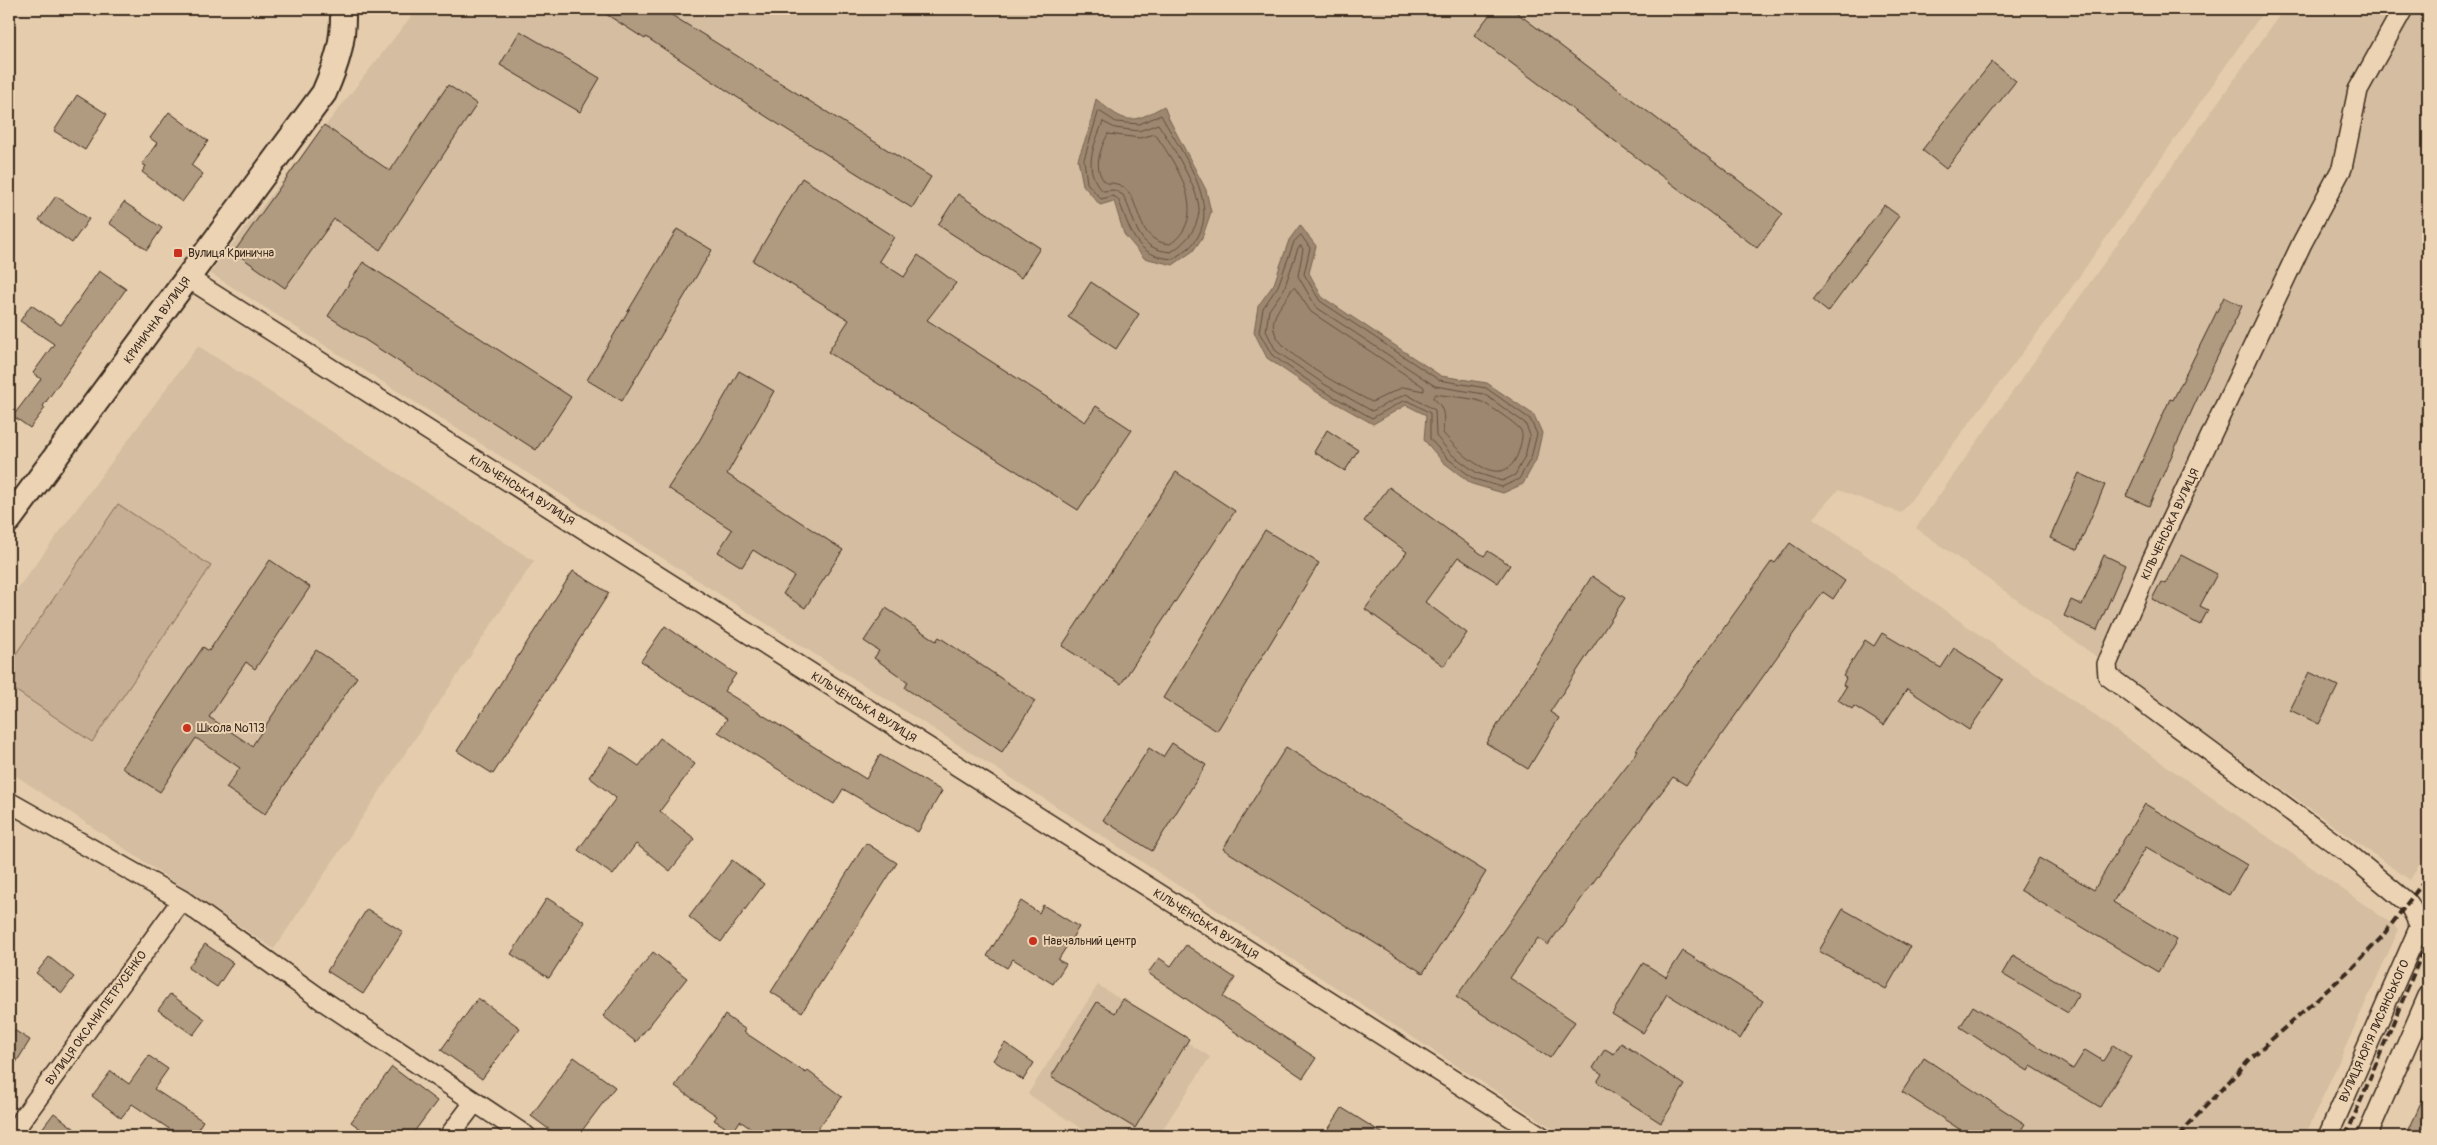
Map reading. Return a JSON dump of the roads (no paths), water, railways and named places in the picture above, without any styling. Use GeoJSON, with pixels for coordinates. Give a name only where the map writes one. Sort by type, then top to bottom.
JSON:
{"type":"FeatureCollection","features":[{"type":"Feature","properties":{"kind":"street","name":"КРИНИЧНА ВУЛИЦЯ"},"geometry":{"type":"LineString","coordinates":[[9,520],[324,93],[338,62],[343,29],[343,9]]}},
{"type":"Feature","properties":{"kind":"street","name":"КІЛЬЧЕНСЬКА ВУЛИЦЯ"},"geometry":{"type":"LineString","coordinates":[[2403,9],[2358,90],[2342,168],[2302,243],[2152,560],[2107,664],[2108,676],[2128,692],[2345,852],[2409,904],[2420,926]]}},
{"type":"Feature","properties":{"kind":"street","name":"КІЛЬЧЕНСЬКА ВУЛИЦЯ"},"geometry":{"type":"LineString","coordinates":[[188,278],[1541,1136]]}},
{"type":"Feature","properties":{"kind":"street"},"geometry":{"type":"LineString","coordinates":[[9,802],[182,900],[330,1005],[526,1136]]}},
{"type":"Feature","properties":{"kind":"street","name":"ВУЛИЦЯ ОКСАНИ ПЕТРУСЕНКО"},"geometry":{"type":"LineString","coordinates":[[10,1136],[182,900]]}},
{"type":"Feature","properties":{"kind":"street","name":"ВУЛИЦЯ ЮРІЯ ЛИСЯНСЬКОГО"},"geometry":{"type":"LineString","coordinates":[[2328,1136],[2420,926]]}},
{"type":"Feature","properties":{"kind":"street"},"geometry":{"type":"LineString","coordinates":[[2367,1136],[2428,996]]}},
{"type":"Feature","properties":{"kind":"street"},"geometry":{"type":"LineString","coordinates":[[449,1136],[474,1103]]}},
{"type":"Feature","properties":{"kind":"water"},"geometry":{"type":"Polygon","coordinates":[[[1096,99],[1114,113],[1128,119],[1135,119],[1164,106],[1206,190],[1211,212],[1202,238],[1193,251],[1173,265],[1144,258],[1124,234],[1114,201],[1100,205],[1083,185],[1078,159],[1089,130],[1096,99]]]}},
{"type":"Feature","properties":{"kind":"water"},"geometry":{"type":"Polygon","coordinates":[[[1300,225],[1316,246],[1309,273],[1322,297],[1441,376],[1487,383],[1534,415],[1542,433],[1536,460],[1523,484],[1503,493],[1472,484],[1443,462],[1424,440],[1426,415],[1406,405],[1373,424],[1318,393],[1267,358],[1254,332],[1258,306],[1274,284],[1289,240],[1300,225]]]}},
{"type":"Feature","properties":{"kind":"railway"},"geometry":{"type":"LineString","coordinates":[[2180,1136],[2254,1055],[2352,968],[2381,938],[2428,876]]}},
{"type":"Feature","properties":{"kind":"railway"},"geometry":{"type":"LineString","coordinates":[[2346,1136],[2428,939]]}},
{"type":"Feature","properties":{"kind":"place","name":"Вулиця Кринична"},"geometry":{"type":"Point","coordinates":[178,253]}},
{"type":"Feature","properties":{"kind":"place","name":"Школа №113"},"geometry":{"type":"Point","coordinates":[187,728]}},
{"type":"Feature","properties":{"kind":"place","name":"Навчальний центр"},"geometry":{"type":"Point","coordinates":[1033,941]}}]}
